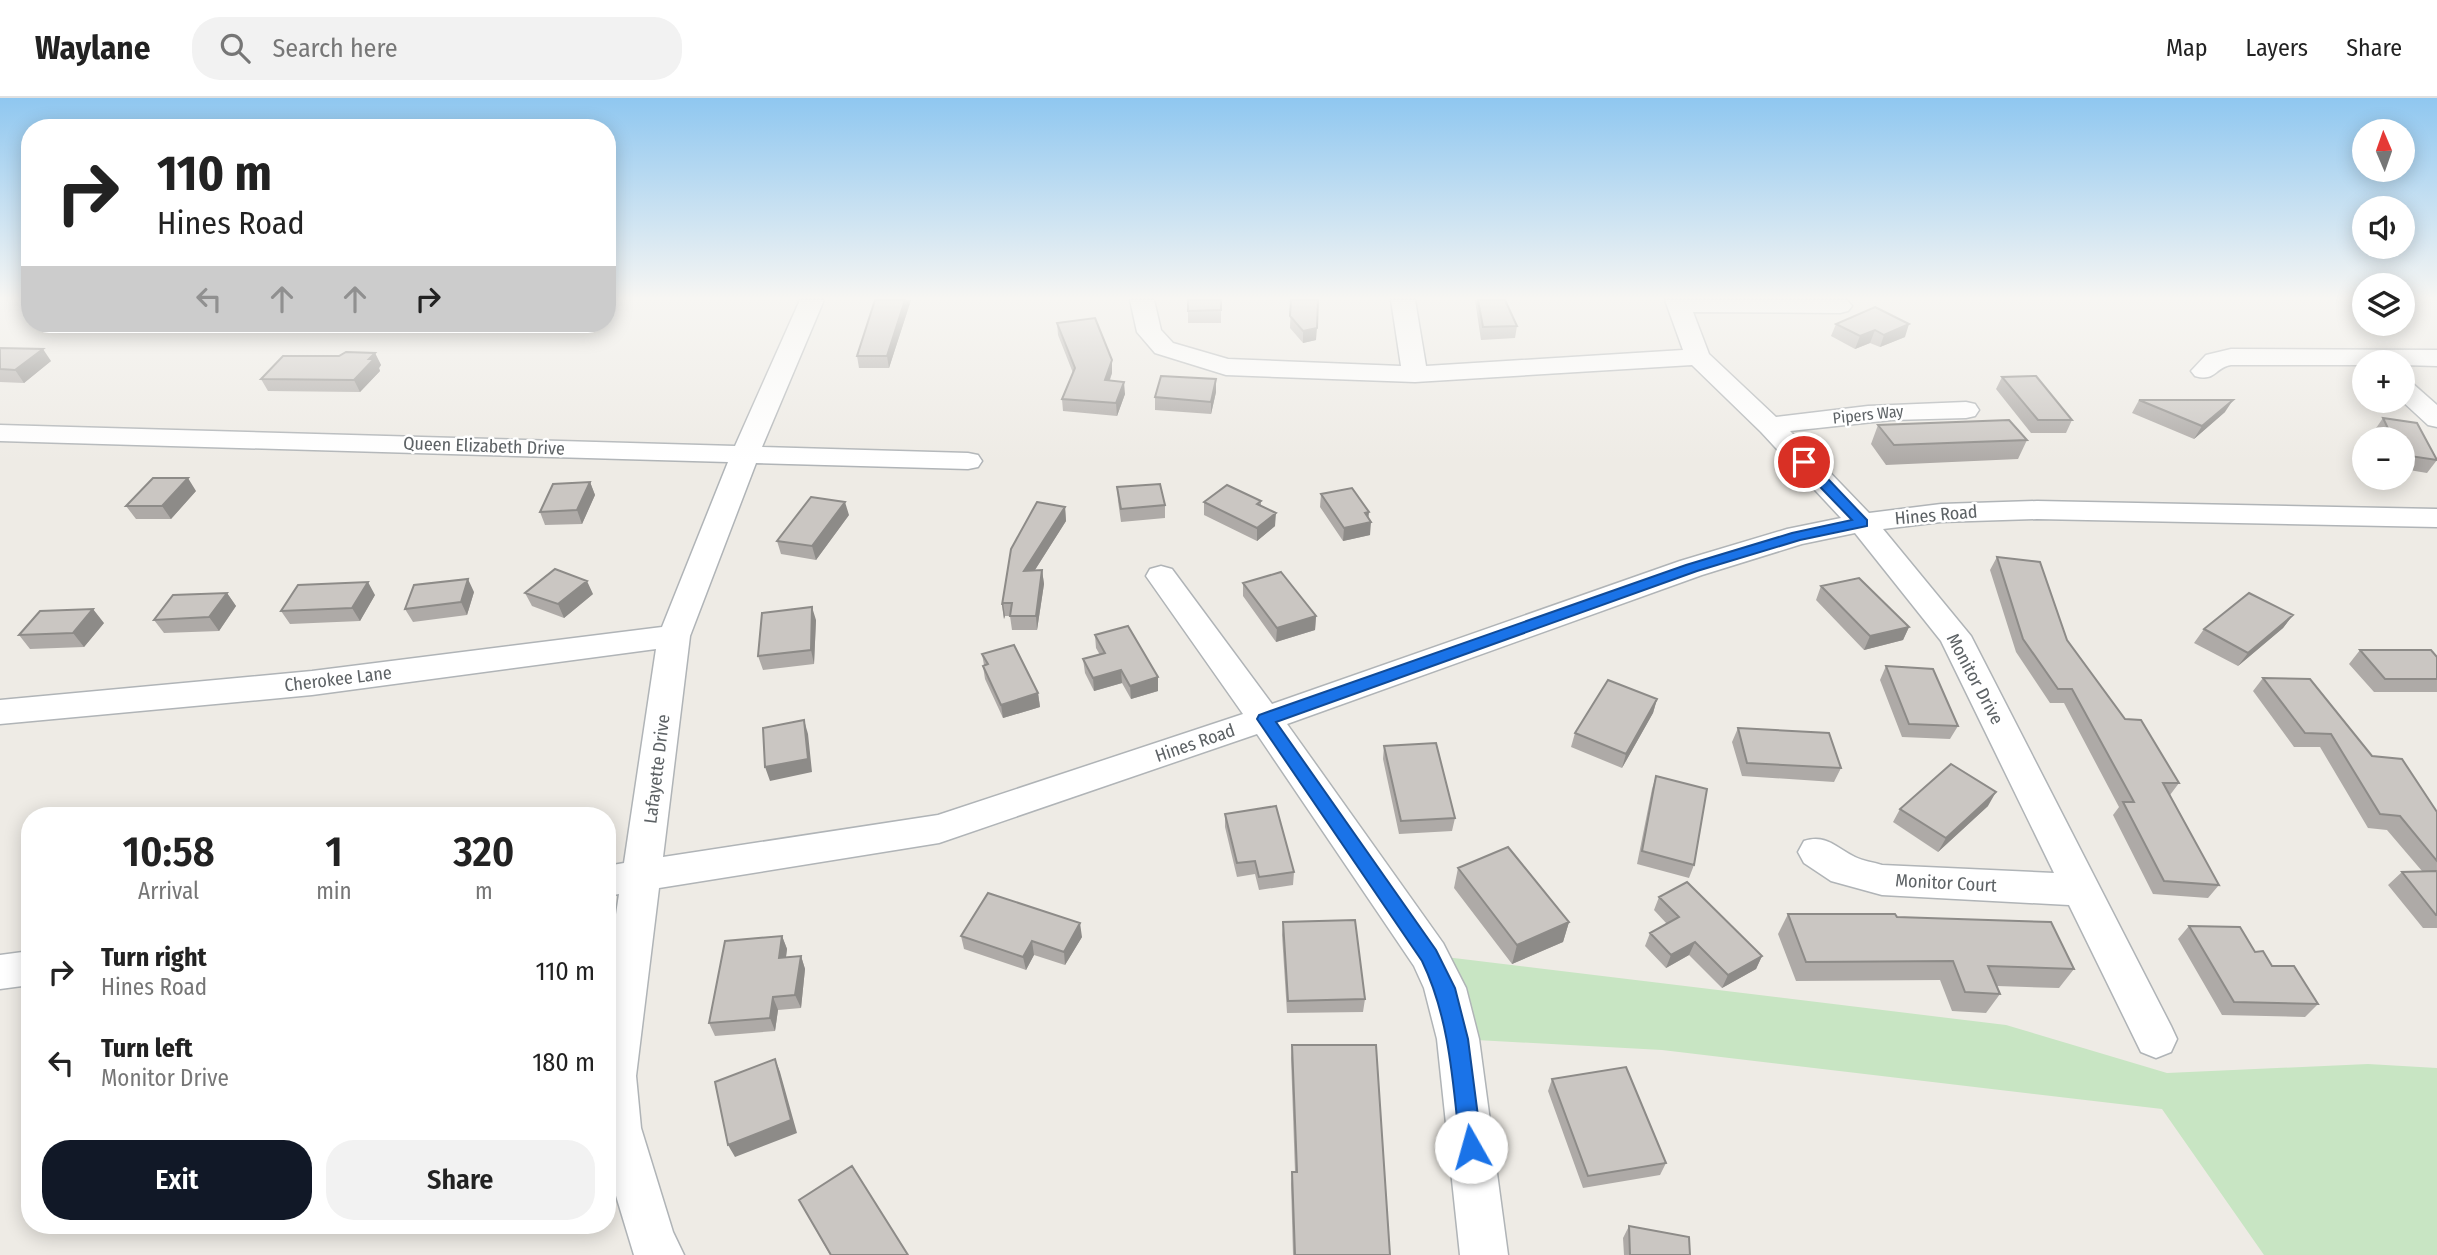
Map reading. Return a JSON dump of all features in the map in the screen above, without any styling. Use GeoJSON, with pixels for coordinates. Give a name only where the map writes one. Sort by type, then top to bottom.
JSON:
{"type":"FeatureCollection","features":[{"type":"Feature","properties":{"kind":"street","name":"Lafayette Drive"},"geometry":{"type":"LineString","coordinates":[[616,1062],[674,636],[746,453],[789,354]]}},
{"type":"Feature","properties":{"kind":"street"},"geometry":{"type":"LineString","coordinates":[[1180,354],[1226,367],[1376,375],[1698,357]]}},
{"type":"Feature","properties":{"kind":"street"},"geometry":{"type":"LineString","coordinates":[[1412,354],[1415,374]]}},
{"type":"Feature","properties":{"kind":"street","name":"Monitor Drive"},"geometry":{"type":"LineString","coordinates":[[1697,354],[1862,523],[1955,636],[2156,1039]]}},
{"type":"Feature","properties":{"kind":"street"},"geometry":{"type":"LineString","coordinates":[[2204,371],[2215,360],[2231,357],[2352,360]]}},
{"type":"Feature","properties":{"kind":"street"},"geometry":{"type":"LineString","coordinates":[[2415,359],[2437,358]]}},
{"type":"Feature","properties":{"kind":"street"},"geometry":{"type":"LineString","coordinates":[[2415,399],[2437,419]]}},
{"type":"Feature","properties":{"kind":"street","name":"Pipers Way"},"geometry":{"type":"LineString","coordinates":[[1770,426],[1846,414],[1906,409],[1966,411]]}},
{"type":"Feature","properties":{"kind":"street","name":"Queen Elizabeth Drive"},"geometry":{"type":"LineString","coordinates":[[0,433],[968,461]]}},
{"type":"Feature","properties":{"kind":"street","name":"Hines Road"},"geometry":{"type":"LineString","coordinates":[[616,880],[939,829],[1265,719],[1691,568],[1797,536],[1862,523],[1941,513],[2037,510],[2437,518]]}},
{"type":"Feature","properties":{"kind":"street"},"geometry":{"type":"LineString","coordinates":[[1161,576],[1265,719],[1429,956],[1445,988],[1458,1039],[1484,1255]]}},
{"type":"Feature","properties":{"kind":"street","name":"Cherokee Lane"},"geometry":{"type":"LineString","coordinates":[[0,712],[312,683],[674,636]]}},
{"type":"Feature","properties":{"kind":"street","name":"Monitor Court"},"geometry":{"type":"LineString","coordinates":[[1817,852],[1844,870],[1882,880],[2082,890]]}},
{"type":"Feature","properties":{"kind":"street"},"geometry":{"type":"LineString","coordinates":[[0,972],[21,969]]}},
{"type":"Feature","properties":{"kind":"street","name":"Lafayette Drive"},"geometry":{"type":"LineString","coordinates":[[616,1097],[619,1128],[653,1244],[660,1255]]}},
{"type":"Feature","properties":{"kind":"green space"},"geometry":{"type":"Polygon","coordinates":[[[1429,955],[2006,1025],[2167,1073],[2368,1064],[2437,1068],[2437,1255],[2264,1255],[2162,1109],[1662,1050],[1458,1039],[1429,955]]]}},
{"type":"Feature","properties":{"kind":"building"},"geometry":{"type":"Polygon","coordinates":[[[0,354],[36,354],[15,370],[0,369],[0,354]]]}},
{"type":"Feature","properties":{"kind":"building"},"geometry":{"type":"Polygon","coordinates":[[[374,354],[369,359],[374,359],[354,380],[261,379],[283,356],[374,354]]]}},
{"type":"Feature","properties":{"kind":"building"},"geometry":{"type":"Polygon","coordinates":[[[858,354],[888,354],[887,356],[857,356],[858,354]]]}},
{"type":"Feature","properties":{"kind":"building"},"geometry":{"type":"Polygon","coordinates":[[[1069,354],[1110,354],[1112,360],[1105,380],[1124,382],[1116,403],[1062,399],[1075,368],[1069,354]]]}},
{"type":"Feature","properties":{"kind":"building"},"geometry":{"type":"Polygon","coordinates":[[[1161,376],[1216,379],[1211,402],[1155,397],[1161,376]]]}},
{"type":"Feature","properties":{"kind":"building"},"geometry":{"type":"Polygon","coordinates":[[[2036,376],[2072,420],[2038,420],[2002,377],[2036,376]]]}},
{"type":"Feature","properties":{"kind":"building"},"geometry":{"type":"Polygon","coordinates":[[[2139,400],[2233,400],[2202,426],[2139,400]]]}},
{"type":"Feature","properties":{"kind":"building"},"geometry":{"type":"Polygon","coordinates":[[[2383,418],[2417,423],[2437,460],[2415,457],[2415,427],[2387,427],[2383,418]]]}},
{"type":"Feature","properties":{"kind":"building"},"geometry":{"type":"Polygon","coordinates":[[[2009,420],[2027,440],[1894,445],[1878,425],[2009,420]]]}},
{"type":"Feature","properties":{"kind":"building"},"geometry":{"type":"Polygon","coordinates":[[[153,478],[188,478],[162,506],[126,506],[153,478]]]}},
{"type":"Feature","properties":{"kind":"building"},"geometry":{"type":"Polygon","coordinates":[[[590,482],[577,510],[540,512],[553,484],[590,482]]]}},
{"type":"Feature","properties":{"kind":"building"},"geometry":{"type":"Polygon","coordinates":[[[1160,484],[1165,505],[1121,509],[1117,487],[1160,484]]]}},
{"type":"Feature","properties":{"kind":"building"},"geometry":{"type":"Polygon","coordinates":[[[1227,485],[1261,501],[1257,504],[1276,513],[1257,528],[1204,502],[1227,485]]]}},
{"type":"Feature","properties":{"kind":"building"},"geometry":{"type":"Polygon","coordinates":[[[1352,488],[1369,512],[1365,513],[1371,522],[1344,528],[1321,494],[1352,488]]]}},
{"type":"Feature","properties":{"kind":"building"},"geometry":{"type":"Polygon","coordinates":[[[811,497],[845,502],[812,546],[777,541],[811,497]]]}},
{"type":"Feature","properties":{"kind":"building"},"geometry":{"type":"Polygon","coordinates":[[[1037,502],[1065,507],[1024,571],[1042,570],[1036,616],[1010,616],[1012,603],[1002,605],[1011,549],[1037,502]]]}},
{"type":"Feature","properties":{"kind":"building"},"geometry":{"type":"Polygon","coordinates":[[[1997,557],[2040,562],[2067,640],[2125,719],[2141,720],[2179,783],[2163,783],[2219,885],[2164,881],[2123,802],[2134,802],[2072,689],[2058,689],[2023,639],[1997,557]]]}},
{"type":"Feature","properties":{"kind":"building"},"geometry":{"type":"Polygon","coordinates":[[[555,569],[587,581],[558,604],[525,593],[555,569]]]}},
{"type":"Feature","properties":{"kind":"building"},"geometry":{"type":"Polygon","coordinates":[[[1281,572],[1316,616],[1277,628],[1243,583],[1281,572]]]}},
{"type":"Feature","properties":{"kind":"building"},"geometry":{"type":"Polygon","coordinates":[[[1859,578],[1909,627],[1870,636],[1821,586],[1859,578]]]}},
{"type":"Feature","properties":{"kind":"building"},"geometry":{"type":"Polygon","coordinates":[[[468,579],[461,602],[405,609],[414,585],[468,579]]]}},
{"type":"Feature","properties":{"kind":"building"},"geometry":{"type":"Polygon","coordinates":[[[368,582],[352,608],[281,611],[298,585],[368,582]]]}},
{"type":"Feature","properties":{"kind":"building"},"geometry":{"type":"Polygon","coordinates":[[[227,593],[209,617],[154,620],[173,595],[227,593]]]}},
{"type":"Feature","properties":{"kind":"building"},"geometry":{"type":"Polygon","coordinates":[[[2249,593],[2293,615],[2248,653],[2204,629],[2249,593]]]}},
{"type":"Feature","properties":{"kind":"building"},"geometry":{"type":"Polygon","coordinates":[[[812,607],[811,650],[758,656],[762,613],[812,607]]]}},
{"type":"Feature","properties":{"kind":"building"},"geometry":{"type":"Polygon","coordinates":[[[93,609],[73,633],[19,635],[40,611],[93,609]]]}},
{"type":"Feature","properties":{"kind":"building"},"geometry":{"type":"Polygon","coordinates":[[[1128,626],[1158,677],[1130,686],[1121,670],[1093,678],[1083,659],[1105,653],[1095,635],[1128,626]]]}},
{"type":"Feature","properties":{"kind":"building"},"geometry":{"type":"Polygon","coordinates":[[[1014,645],[1038,693],[1001,705],[983,666],[988,664],[982,654],[1014,645]]]}},
{"type":"Feature","properties":{"kind":"building"},"geometry":{"type":"Polygon","coordinates":[[[2360,650],[2431,650],[2437,657],[2437,679],[2385,679],[2360,650]]]}},
{"type":"Feature","properties":{"kind":"building"},"geometry":{"type":"Polygon","coordinates":[[[1886,666],[1933,669],[1958,726],[1909,724],[1886,666]]]}},
{"type":"Feature","properties":{"kind":"building"},"geometry":{"type":"Polygon","coordinates":[[[2263,678],[2310,679],[2372,756],[2402,759],[2437,812],[2437,861],[2400,816],[2380,814],[2331,734],[2305,733],[2263,678]]]}},
{"type":"Feature","properties":{"kind":"building"},"geometry":{"type":"Polygon","coordinates":[[[1608,680],[1657,699],[1626,754],[1575,733],[1608,680]]]}},
{"type":"Feature","properties":{"kind":"building"},"geometry":{"type":"Polygon","coordinates":[[[804,720],[808,759],[765,767],[763,728],[804,720]]]}},
{"type":"Feature","properties":{"kind":"building"},"geometry":{"type":"Polygon","coordinates":[[[1738,728],[1829,733],[1841,768],[1747,763],[1738,728]]]}},
{"type":"Feature","properties":{"kind":"building"},"geometry":{"type":"Polygon","coordinates":[[[1436,743],[1455,818],[1401,821],[1384,746],[1436,743]]]}},
{"type":"Feature","properties":{"kind":"building"},"geometry":{"type":"Polygon","coordinates":[[[1951,764],[1996,792],[1946,838],[1900,809],[1951,764]]]}},
{"type":"Feature","properties":{"kind":"building"},"geometry":{"type":"Polygon","coordinates":[[[1656,776],[1707,789],[1694,865],[1642,851],[1656,776]]]}},
{"type":"Feature","properties":{"kind":"building"},"geometry":{"type":"Polygon","coordinates":[[[1276,806],[1294,872],[1259,877],[1255,861],[1237,863],[1225,814],[1276,806]]]}},
{"type":"Feature","properties":{"kind":"building"},"geometry":{"type":"Polygon","coordinates":[[[1508,847],[1569,922],[1517,945],[1458,868],[1508,847]]]}},
{"type":"Feature","properties":{"kind":"building"},"geometry":{"type":"Polygon","coordinates":[[[2437,871],[2437,915],[2436,915],[2402,872],[2437,871]]]}},
{"type":"Feature","properties":{"kind":"building"},"geometry":{"type":"Polygon","coordinates":[[[1687,882],[1762,956],[1728,975],[1695,942],[1671,955],[1650,933],[1679,917],[1659,897],[1687,882]]]}},
{"type":"Feature","properties":{"kind":"building"},"geometry":{"type":"Polygon","coordinates":[[[988,893],[1080,923],[1064,952],[1032,941],[1023,957],[961,936],[988,893]]]}},
{"type":"Feature","properties":{"kind":"building"},"geometry":{"type":"Polygon","coordinates":[[[1788,914],[1895,914],[1897,917],[2051,922],[2074,969],[1988,966],[2000,994],[1965,992],[1953,961],[1806,962],[1788,914]]]}},
{"type":"Feature","properties":{"kind":"building"},"geometry":{"type":"Polygon","coordinates":[[[1355,920],[1365,999],[1288,1001],[1283,922],[1355,920]]]}},
{"type":"Feature","properties":{"kind":"building"},"geometry":{"type":"Polygon","coordinates":[[[2189,926],[2240,927],[2255,952],[2263,951],[2272,966],[2294,966],[2318,1004],[2234,1002],[2189,926]]]}},
{"type":"Feature","properties":{"kind":"building"},"geometry":{"type":"Polygon","coordinates":[[[782,936],[779,958],[801,956],[795,995],[773,997],[770,1018],[709,1023],[725,941],[782,936]]]}},
{"type":"Feature","properties":{"kind":"building"},"geometry":{"type":"Polygon","coordinates":[[[1292,1045],[1376,1045],[1390,1255],[1295,1255],[1292,1172],[1297,1172],[1292,1045]]]}},
{"type":"Feature","properties":{"kind":"building"},"geometry":{"type":"Polygon","coordinates":[[[775,1059],[791,1120],[728,1145],[715,1082],[775,1059]]]}},
{"type":"Feature","properties":{"kind":"building"},"geometry":{"type":"Polygon","coordinates":[[[1626,1067],[1666,1163],[1588,1176],[1552,1079],[1626,1067]]]}},
{"type":"Feature","properties":{"kind":"building"},"geometry":{"type":"Polygon","coordinates":[[[852,1166],[908,1255],[831,1255],[799,1200],[852,1166]]]}},
{"type":"Feature","properties":{"kind":"building"},"geometry":{"type":"Polygon","coordinates":[[[1629,1226],[1689,1237],[1690,1255],[1630,1255],[1629,1226]]]}},
{"type":"Feature","properties":{"kind":"route"},"geometry":{"type":"LineString","coordinates":[[1471,1147],[1458,1039],[1445,988],[1429,956],[1265,719],[1691,568],[1797,536],[1862,523],[1804,462]]}}]}
